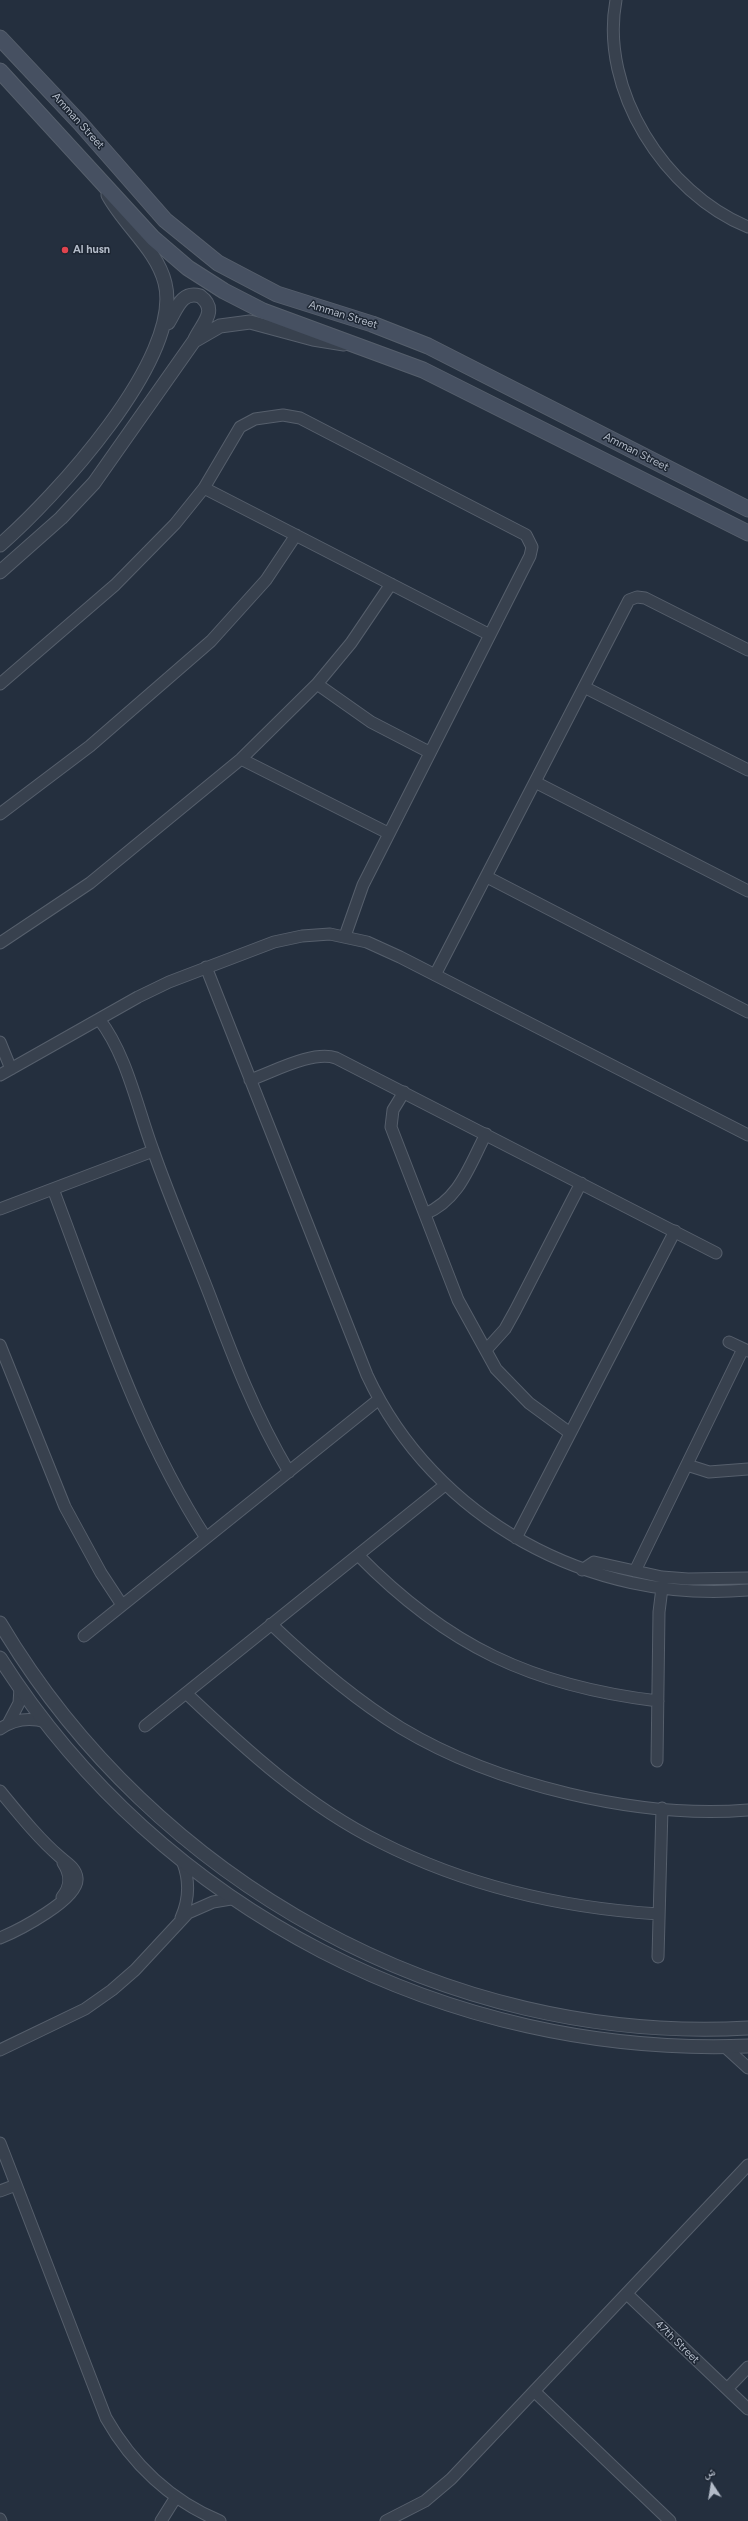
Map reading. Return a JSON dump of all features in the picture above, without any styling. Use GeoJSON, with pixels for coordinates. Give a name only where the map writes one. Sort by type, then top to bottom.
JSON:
{"type":"FeatureCollection","features":[{"type":"Feature","properties":{"kind":"main road","name":"Amman Street"},"geometry":{"type":"LineString","coordinates":[[0,38],[76,118],[165,220],[218,263],[277,294],[372,324],[428,346],[748,509]]}},
{"type":"Feature","properties":{"kind":"main road","name":"Amman Street"},"geometry":{"type":"LineString","coordinates":[[0,71],[99,181],[171,254],[205,280],[263,311],[360,345],[423,370],[748,533]]}},
{"type":"Feature","properties":{"kind":"street"},"geometry":{"type":"LineString","coordinates":[[616,0],[612,32],[617,71],[628,102],[641,126],[681,182],[714,210],[748,227]]}},
{"type":"Feature","properties":{"kind":"street"},"geometry":{"type":"LineString","coordinates":[[99,181],[118,212],[150,252],[163,274],[168,305],[161,334]]}},
{"type":"Feature","properties":{"kind":"street"},"geometry":{"type":"LineString","coordinates":[[0,545],[42,505],[99,439],[144,371],[161,334],[183,299],[188,296],[198,295],[207,301],[210,310],[194,341],[94,483],[61,518],[0,572]]}},
{"type":"Feature","properties":{"kind":"street"},"geometry":{"type":"LineString","coordinates":[[194,341],[220,326],[250,322],[330,343],[360,345]]}},
{"type":"Feature","properties":{"kind":"street"},"geometry":{"type":"LineString","coordinates":[[0,684],[125,575],[176,524],[204,488],[237,432],[244,424],[255,419],[283,415],[305,420],[526,535],[531,543],[530,556],[388,833],[363,885],[345,936]]}},
{"type":"Feature","properties":{"kind":"street"},"geometry":{"type":"LineString","coordinates":[[204,488],[490,635]]}},
{"type":"Feature","properties":{"kind":"street"},"geometry":{"type":"LineString","coordinates":[[0,814],[90,746],[212,641],[266,580],[296,535]]}},
{"type":"Feature","properties":{"kind":"street"},"geometry":{"type":"LineString","coordinates":[[0,942],[90,883],[241,758],[317,684],[351,643],[391,584]]}},
{"type":"Feature","properties":{"kind":"street"},"geometry":{"type":"LineString","coordinates":[[435,975],[487,877],[626,603],[637,597],[645,598],[748,650]]}},
{"type":"Feature","properties":{"kind":"street"},"geometry":{"type":"LineString","coordinates":[[317,684],[370,722],[429,752]]}},
{"type":"Feature","properties":{"kind":"street"},"geometry":{"type":"LineString","coordinates":[[584,687],[748,770]]}},
{"type":"Feature","properties":{"kind":"street"},"geometry":{"type":"LineString","coordinates":[[241,758],[388,833]]}},
{"type":"Feature","properties":{"kind":"street"},"geometry":{"type":"LineString","coordinates":[[535,782],[748,891]]}},
{"type":"Feature","properties":{"kind":"street"},"geometry":{"type":"LineString","coordinates":[[487,877],[748,1012]]}},
{"type":"Feature","properties":{"kind":"street"},"geometry":{"type":"LineString","coordinates":[[0,1075],[163,985],[289,938],[316,934],[345,936],[367,942],[435,975],[748,1135]]}},
{"type":"Feature","properties":{"kind":"street"},"geometry":{"type":"LineString","coordinates":[[206,968],[378,1400],[395,1426],[446,1485],[475,1511],[516,1538],[544,1554],[582,1570],[621,1581],[662,1588],[712,1591],[748,1590]]}},
{"type":"Feature","properties":{"kind":"street"},"geometry":{"type":"LineString","coordinates":[[99,1019],[109,1033],[118,1053],[153,1151],[240,1378],[263,1426],[289,1472]]}},
{"type":"Feature","properties":{"kind":"street"},"geometry":{"type":"LineString","coordinates":[[0,1042],[11,1069]]}},
{"type":"Feature","properties":{"kind":"street"},"geometry":{"type":"LineString","coordinates":[[250,1080],[312,1057],[328,1055],[404,1092],[716,1253]]}},
{"type":"Feature","properties":{"kind":"street"},"geometry":{"type":"LineString","coordinates":[[404,1092],[392,1110],[390,1121],[458,1300],[496,1369],[529,1403],[570,1433]]}},
{"type":"Feature","properties":{"kind":"street"},"geometry":{"type":"LineString","coordinates":[[425,1214],[445,1204],[454,1193],[486,1134]]}},
{"type":"Feature","properties":{"kind":"street"},"geometry":{"type":"LineString","coordinates":[[0,1209],[153,1151]]}},
{"type":"Feature","properties":{"kind":"street"},"geometry":{"type":"LineString","coordinates":[[486,1350],[495,1342],[515,1311],[581,1183]]}},
{"type":"Feature","properties":{"kind":"street"},"geometry":{"type":"LineString","coordinates":[[53,1189],[143,1422],[171,1482],[206,1538]]}},
{"type":"Feature","properties":{"kind":"street"},"geometry":{"type":"LineString","coordinates":[[516,1538],[675,1231]]}},
{"type":"Feature","properties":{"kind":"street"},"geometry":{"type":"LineString","coordinates":[[634,1571],[746,1350],[729,1342]]}},
{"type":"Feature","properties":{"kind":"street"},"geometry":{"type":"LineString","coordinates":[[0,1345],[65,1507],[101,1573],[122,1605]]}},
{"type":"Feature","properties":{"kind":"street"},"geometry":{"type":"LineString","coordinates":[[84,1636],[378,1400]]}},
{"type":"Feature","properties":{"kind":"street"},"geometry":{"type":"LineString","coordinates":[[687,1465],[709,1472],[748,1469]]}},
{"type":"Feature","properties":{"kind":"street"},"geometry":{"type":"LineString","coordinates":[[145,1726],[446,1485]]}},
{"type":"Feature","properties":{"kind":"street"},"geometry":{"type":"LineString","coordinates":[[358,1556],[395,1591],[425,1615],[456,1637],[501,1662],[594,1691],[658,1701]]}},
{"type":"Feature","properties":{"kind":"street"},"geometry":{"type":"LineString","coordinates":[[582,1570],[594,1562],[634,1571],[688,1579],[748,1578]]}},
{"type":"Feature","properties":{"kind":"street"},"geometry":{"type":"LineString","coordinates":[[657,1761],[659,1612],[662,1588]]}},
{"type":"Feature","properties":{"kind":"street"},"geometry":{"type":"LineString","coordinates":[[0,1623],[47,1694],[94,1753],[152,1812],[210,1860],[264,1898],[333,1938],[386,1963],[452,1987],[521,2007],[591,2020],[669,2028],[748,2028]]}},
{"type":"Feature","properties":{"kind":"street"},"geometry":{"type":"LineString","coordinates":[[271,1624],[321,1671],[355,1697],[402,1728],[432,1744],[507,1775],[555,1790],[597,1800],[701,1811],[748,1810]]}},
{"type":"Feature","properties":{"kind":"street"},"geometry":{"type":"LineString","coordinates":[[0,1658],[20,1688],[46,1722],[100,1786],[162,1845],[183,1863],[231,1899],[300,1942],[397,1988],[468,2012],[533,2028],[588,2038],[662,2046],[748,2046]]}},
{"type":"Feature","properties":{"kind":"street"},"geometry":{"type":"LineString","coordinates":[[4,1726],[19,1704],[20,1688]]}},
{"type":"Feature","properties":{"kind":"street"},"geometry":{"type":"LineString","coordinates":[[186,1693],[248,1751],[292,1786],[379,1842],[450,1873],[491,1886],[557,1903],[603,1911],[659,1914]]}},
{"type":"Feature","properties":{"kind":"street"},"geometry":{"type":"LineString","coordinates":[[4,1726],[30,1719],[46,1722]]}},
{"type":"Feature","properties":{"kind":"street"},"geometry":{"type":"LineString","coordinates":[[0,1791],[58,1856],[68,1871],[69,1881],[67,1890],[57,1904],[28,1925],[0,1938]]}},
{"type":"Feature","properties":{"kind":"street"},"geometry":{"type":"LineString","coordinates":[[658,1957],[662,1808]]}},
{"type":"Feature","properties":{"kind":"street"},"geometry":{"type":"LineString","coordinates":[[162,1845],[172,1846],[199,1868],[207,1867],[210,1860]]}},
{"type":"Feature","properties":{"kind":"street"},"geometry":{"type":"LineString","coordinates":[[0,2050],[5,2044],[56,2024],[99,2000],[135,1970],[180,1919],[187,1904],[188,1891],[183,1863]]}},
{"type":"Feature","properties":{"kind":"street"},"geometry":{"type":"LineString","coordinates":[[180,1919],[204,1904],[231,1899]]}},
{"type":"Feature","properties":{"kind":"street"},"geometry":{"type":"LineString","coordinates":[[726,2047],[748,2068]]}},
{"type":"Feature","properties":{"kind":"street"},"geometry":{"type":"LineString","coordinates":[[0,2143],[106,2418],[134,2460],[158,2483],[176,2497],[220,2521]]}},
{"type":"Feature","properties":{"kind":"street"},"geometry":{"type":"LineString","coordinates":[[386,2521],[412,2508],[438,2490],[535,2392],[748,2165]]}},
{"type":"Feature","properties":{"kind":"street"},"geometry":{"type":"LineString","coordinates":[[0,2191],[16,2185]]}},
{"type":"Feature","properties":{"kind":"street","name":"47th Street"},"geometry":{"type":"LineString","coordinates":[[628,2294],[748,2410]]}},
{"type":"Feature","properties":{"kind":"street"},"geometry":{"type":"LineString","coordinates":[[727,2389],[748,2367]]}},
{"type":"Feature","properties":{"kind":"street"},"geometry":{"type":"LineString","coordinates":[[535,2392],[670,2521]]}},
{"type":"Feature","properties":{"kind":"street"},"geometry":{"type":"LineString","coordinates":[[162,2521],[176,2497]]}},
{"type":"Feature","properties":{"kind":"place","name":"Al husn"},"geometry":{"type":"Point","coordinates":[65,250]}}]}
